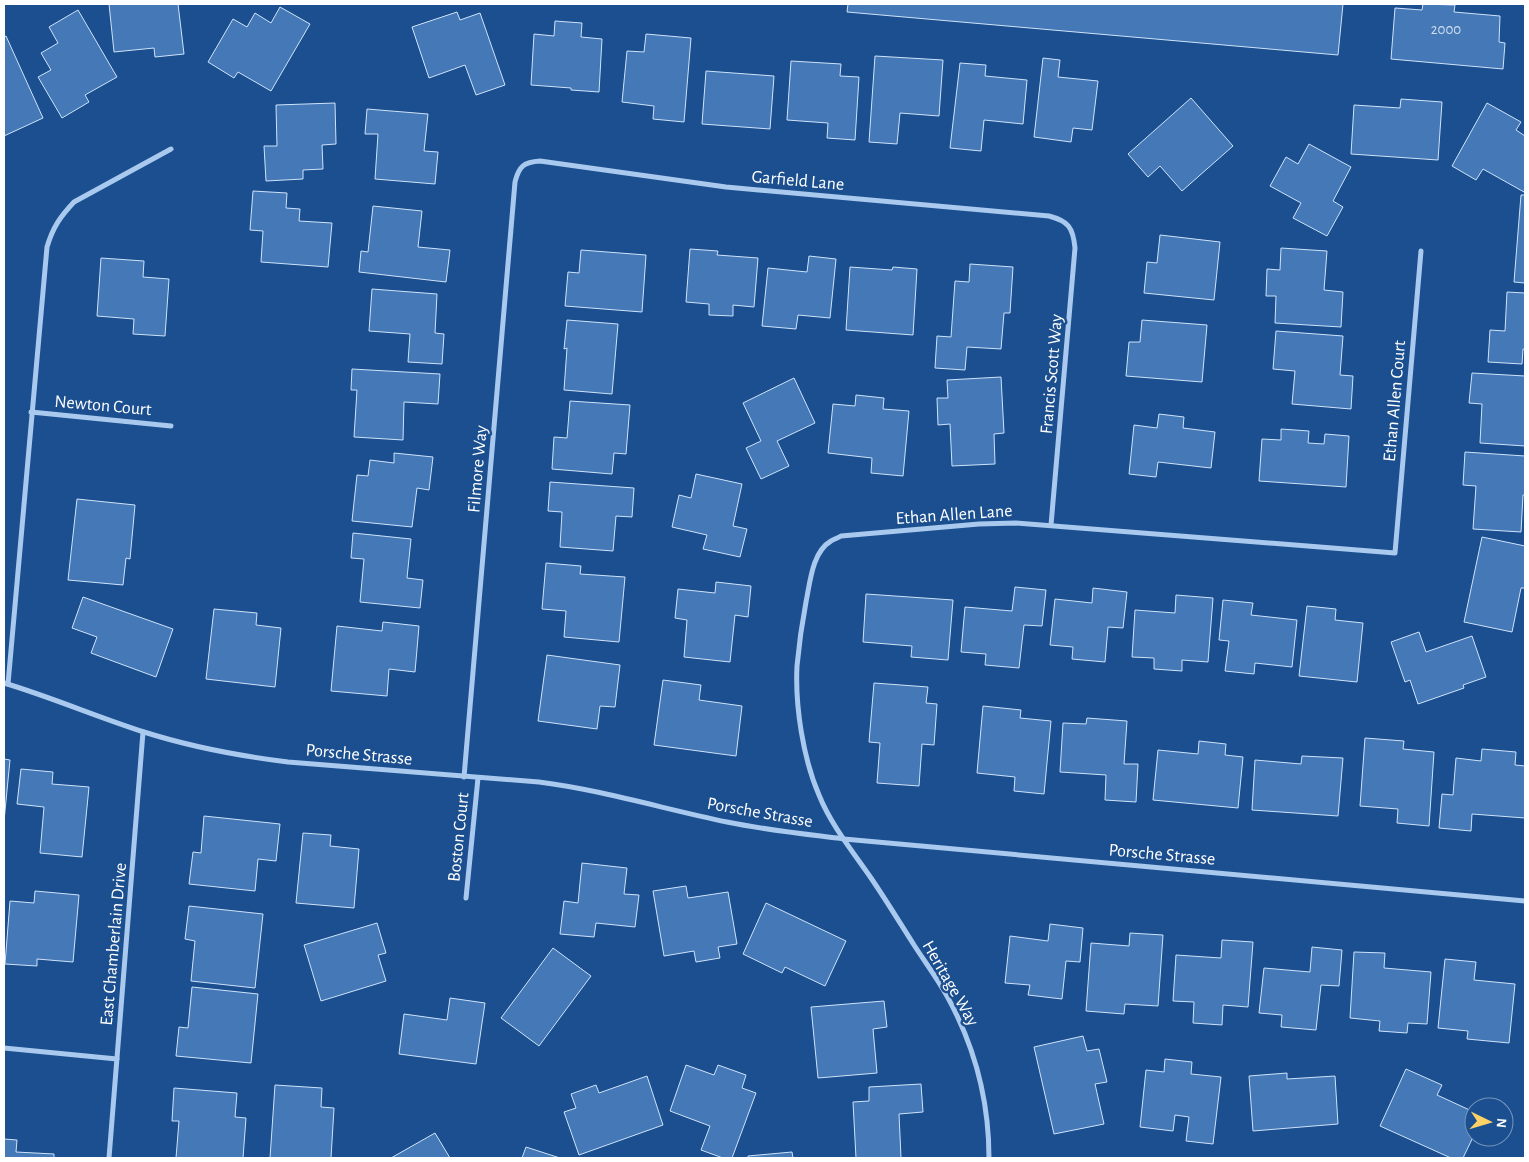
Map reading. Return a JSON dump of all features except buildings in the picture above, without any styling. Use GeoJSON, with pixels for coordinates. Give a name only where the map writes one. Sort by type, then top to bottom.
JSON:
{"type":"FeatureCollection","features":[{"type":"Feature","properties":{"kind":"street"},"geometry":{"type":"LineString","coordinates":[[6,684],[44,264],[52,230],[74,202],[171,149]]}},
{"type":"Feature","properties":{"kind":"street","name":"Garfield Lane"},"geometry":{"type":"LineString","coordinates":[[523,165],[540,161],[726,187],[1048,216],[1061,219],[1070,226]]}},
{"type":"Feature","properties":{"kind":"street","name":"Filmore Way"},"geometry":{"type":"LineString","coordinates":[[464,777],[516,182],[518,173],[523,165]]}},
{"type":"Feature","properties":{"kind":"street","name":"Francis Scott Way"},"geometry":{"type":"LineString","coordinates":[[1051,525],[1075,248],[1074,236],[1070,226]]}},
{"type":"Feature","properties":{"kind":"street","name":"Ethan Allen Court"},"geometry":{"type":"LineString","coordinates":[[1395,552],[1421,251]]}},
{"type":"Feature","properties":{"kind":"street","name":"Newton Court"},"geometry":{"type":"LineString","coordinates":[[31,412],[171,426]]}},
{"type":"Feature","properties":{"kind":"street","name":"Ethan Allen Lane"},"geometry":{"type":"LineString","coordinates":[[844,839],[825,809],[810,770],[802,733],[798,698],[797,667],[801,633],[814,567],[820,552],[830,541],[841,536],[855,534],[979,524],[1016,523],[1395,552]]}},
{"type":"Feature","properties":{"kind":"street","name":"Porsche Strasse"},"geometry":{"type":"LineString","coordinates":[[6,684],[144,732],[178,742],[250,757],[288,762],[539,782],[566,786],[727,822],[844,839],[1525,901]]}},
{"type":"Feature","properties":{"kind":"street","name":"East Chamberlain Drive"},"geometry":{"type":"LineString","coordinates":[[109,1158],[144,732]]}},
{"type":"Feature","properties":{"kind":"street","name":"Boston Court"},"geometry":{"type":"LineString","coordinates":[[466,898],[478,778]]}},
{"type":"Feature","properties":{"kind":"street","name":"Heritage Way"},"geometry":{"type":"LineString","coordinates":[[844,839],[936,978],[958,1017],[976,1064],[983,1093],[987,1119],[989,1158]]}},
{"type":"Feature","properties":{"kind":"street"},"geometry":{"type":"LineString","coordinates":[[4,1048],[117,1059]]}}]}
